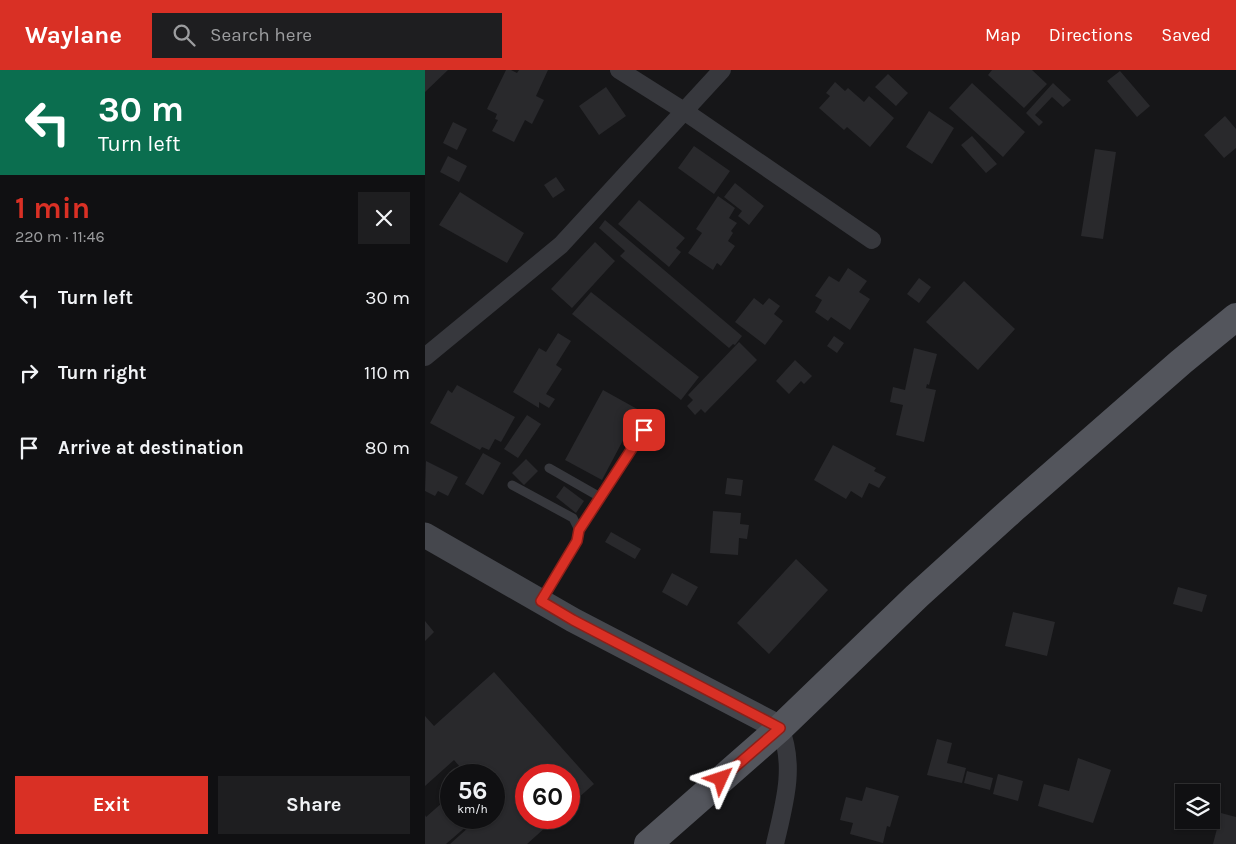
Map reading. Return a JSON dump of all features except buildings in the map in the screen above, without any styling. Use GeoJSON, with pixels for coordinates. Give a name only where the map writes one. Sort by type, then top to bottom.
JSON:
{"type":"FeatureCollection","features":[{"type":"Feature","properties":{"kind":"main road"},"geometry":{"type":"LineString","coordinates":[[648,844],[780,728],[891,621],[1013,509],[1181,362],[1236,317]]}},
{"type":"Feature","properties":{"kind":"street"},"geometry":{"type":"LineString","coordinates":[[619,70],[684,111],[872,240]]}},
{"type":"Feature","properties":{"kind":"street"},"geometry":{"type":"LineString","coordinates":[[425,357],[561,245],[721,70]]}},
{"type":"Feature","properties":{"kind":"street"},"geometry":{"type":"LineString","coordinates":[[425,535],[573,620],[780,728],[786,743],[788,758],[785,803],[775,844]]}},
{"type":"Feature","properties":{"kind":"lane"},"geometry":{"type":"LineString","coordinates":[[541,601],[577,541],[579,530],[644,430]]}},
{"type":"Feature","properties":{"kind":"lane"},"geometry":{"type":"LineString","coordinates":[[549,468],[600,497]]}},
{"type":"Feature","properties":{"kind":"lane"},"geometry":{"type":"LineString","coordinates":[[512,485],[573,518],[579,530]]}},
{"type":"Feature","properties":{"kind":"route"},"geometry":{"type":"LineString","coordinates":[[644,430],[579,530],[577,541],[541,601],[573,620],[780,728],[721,779]]}}]}
